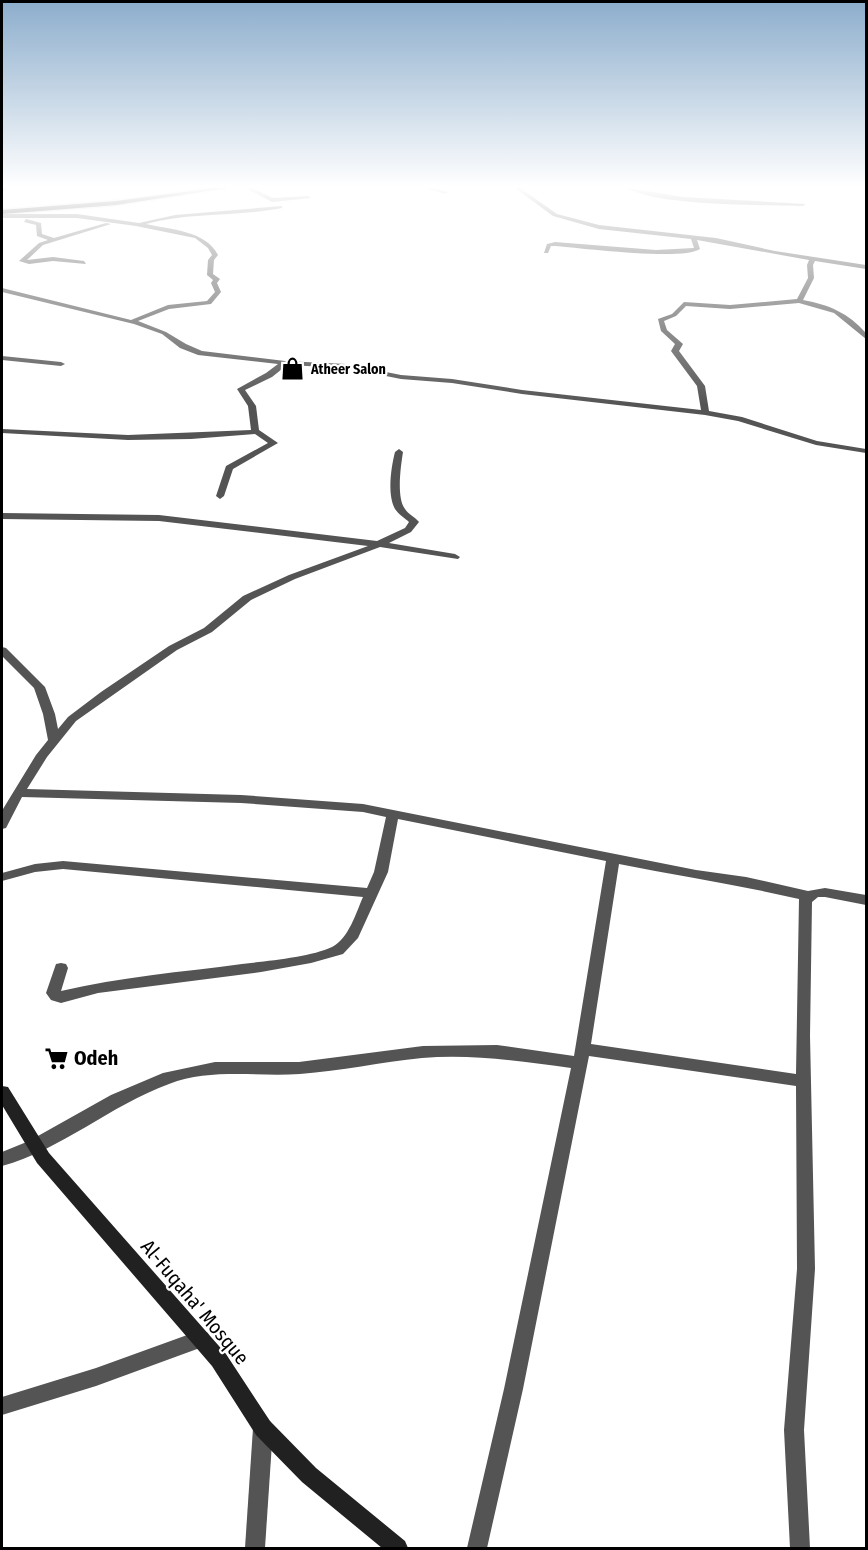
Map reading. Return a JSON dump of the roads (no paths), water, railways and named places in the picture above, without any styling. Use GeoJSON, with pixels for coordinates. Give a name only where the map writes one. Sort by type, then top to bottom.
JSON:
{"type":"FeatureCollection","features":[{"type":"Feature","properties":{"kind":"street"},"geometry":{"type":"LineString","coordinates":[[63,260],[84,263]]}},
{"type":"Feature","properties":{"kind":"street"},"geometry":{"type":"LineString","coordinates":[[131,322],[171,306],[207,304],[218,292],[214,283],[217,279],[210,275],[210,260]]}},
{"type":"Feature","properties":{"kind":"street"},"geometry":{"type":"LineString","coordinates":[[799,301],[811,278],[810,265],[812,260]]}},
{"type":"Feature","properties":{"kind":"street"},"geometry":{"type":"LineString","coordinates":[[822,260],[866,267]]}},
{"type":"Feature","properties":{"kind":"street"},"geometry":{"type":"LineString","coordinates":[[2,290],[131,322],[164,333],[183,346],[201,353],[285,363],[346,366],[400,377],[452,381],[532,393],[705,413],[739,419],[816,443],[867,451]]}},
{"type":"Feature","properties":{"kind":"street"},"geometry":{"type":"LineString","coordinates":[[705,413],[701,386],[675,351],[679,344],[664,331],[660,320],[674,315],[684,304],[730,307],[799,301],[834,309],[848,316],[867,337]]}},
{"type":"Feature","properties":{"kind":"street"},"geometry":{"type":"LineString","coordinates":[[2,358],[61,364]]}},
{"type":"Feature","properties":{"kind":"street"},"geometry":{"type":"LineString","coordinates":[[255,432],[251,403],[241,389],[269,375],[285,363]]}},
{"type":"Feature","properties":{"kind":"street"},"geometry":{"type":"LineString","coordinates":[[2,431],[132,439],[193,438],[255,432],[274,443],[229,468],[220,496]]}},
{"type":"Feature","properties":{"kind":"street"},"geometry":{"type":"LineString","coordinates":[[2,825],[18,793],[42,755],[72,719],[105,694],[173,648],[208,630],[247,598],[292,577],[353,556],[408,530],[414,522],[401,511],[397,504],[395,470],[399,452]]}},
{"type":"Feature","properties":{"kind":"street"},"geometry":{"type":"LineString","coordinates":[[2,516],[159,518],[379,544],[455,558]]}},
{"type":"Feature","properties":{"kind":"street"},"geometry":{"type":"LineString","coordinates":[[2,650],[39,687],[49,714],[54,741]]}},
{"type":"Feature","properties":{"kind":"street"},"geometry":{"type":"LineString","coordinates":[[18,793],[312,803],[393,813],[613,859],[746,882],[808,896],[822,892],[867,900]]}},
{"type":"Feature","properties":{"kind":"street"},"geometry":{"type":"LineString","coordinates":[[61,968],[53,993],[61,997],[98,988],[261,967],[310,958],[346,945],[358,925],[381,872],[393,813]]}},
{"type":"Feature","properties":{"kind":"street"},"geometry":{"type":"LineString","coordinates":[[477,1548],[498,1466],[582,1056],[604,932],[613,859]]}},
{"type":"Feature","properties":{"kind":"street"},"geometry":{"type":"LineString","coordinates":[[3,872],[67,865],[372,893]]}},
{"type":"Feature","properties":{"kind":"street"},"geometry":{"type":"LineString","coordinates":[[800,1548],[794,1430],[806,1269],[804,1081],[805,900],[808,896]]}},
{"type":"Feature","properties":{"kind":"street"},"geometry":{"type":"LineString","coordinates":[[2,1159],[35,1146],[117,1100],[168,1077],[215,1068],[299,1068],[423,1052],[496,1051],[582,1056],[804,1081]]}},
{"type":"Feature","properties":{"kind":"street","name":"Al-Fuqaha' Mosque"},"geometry":{"type":"LineString","coordinates":[[2,1092],[35,1146],[76,1200],[219,1360],[263,1428],[309,1475],[398,1548]]}},
{"type":"Feature","properties":{"kind":"street"},"geometry":{"type":"LineString","coordinates":[[2,1406],[96,1377],[201,1339]]}},
{"type":"Feature","properties":{"kind":"street"},"geometry":{"type":"LineString","coordinates":[[255,1548],[263,1428]]}},
{"type":"Feature","properties":{"kind":"place","name":"Atheer Salon"},"geometry":{"type":"Point","coordinates":[293,369]}},
{"type":"Feature","properties":{"kind":"place","name":"Odeh"},"geometry":{"type":"Point","coordinates":[56,1058]}}]}
